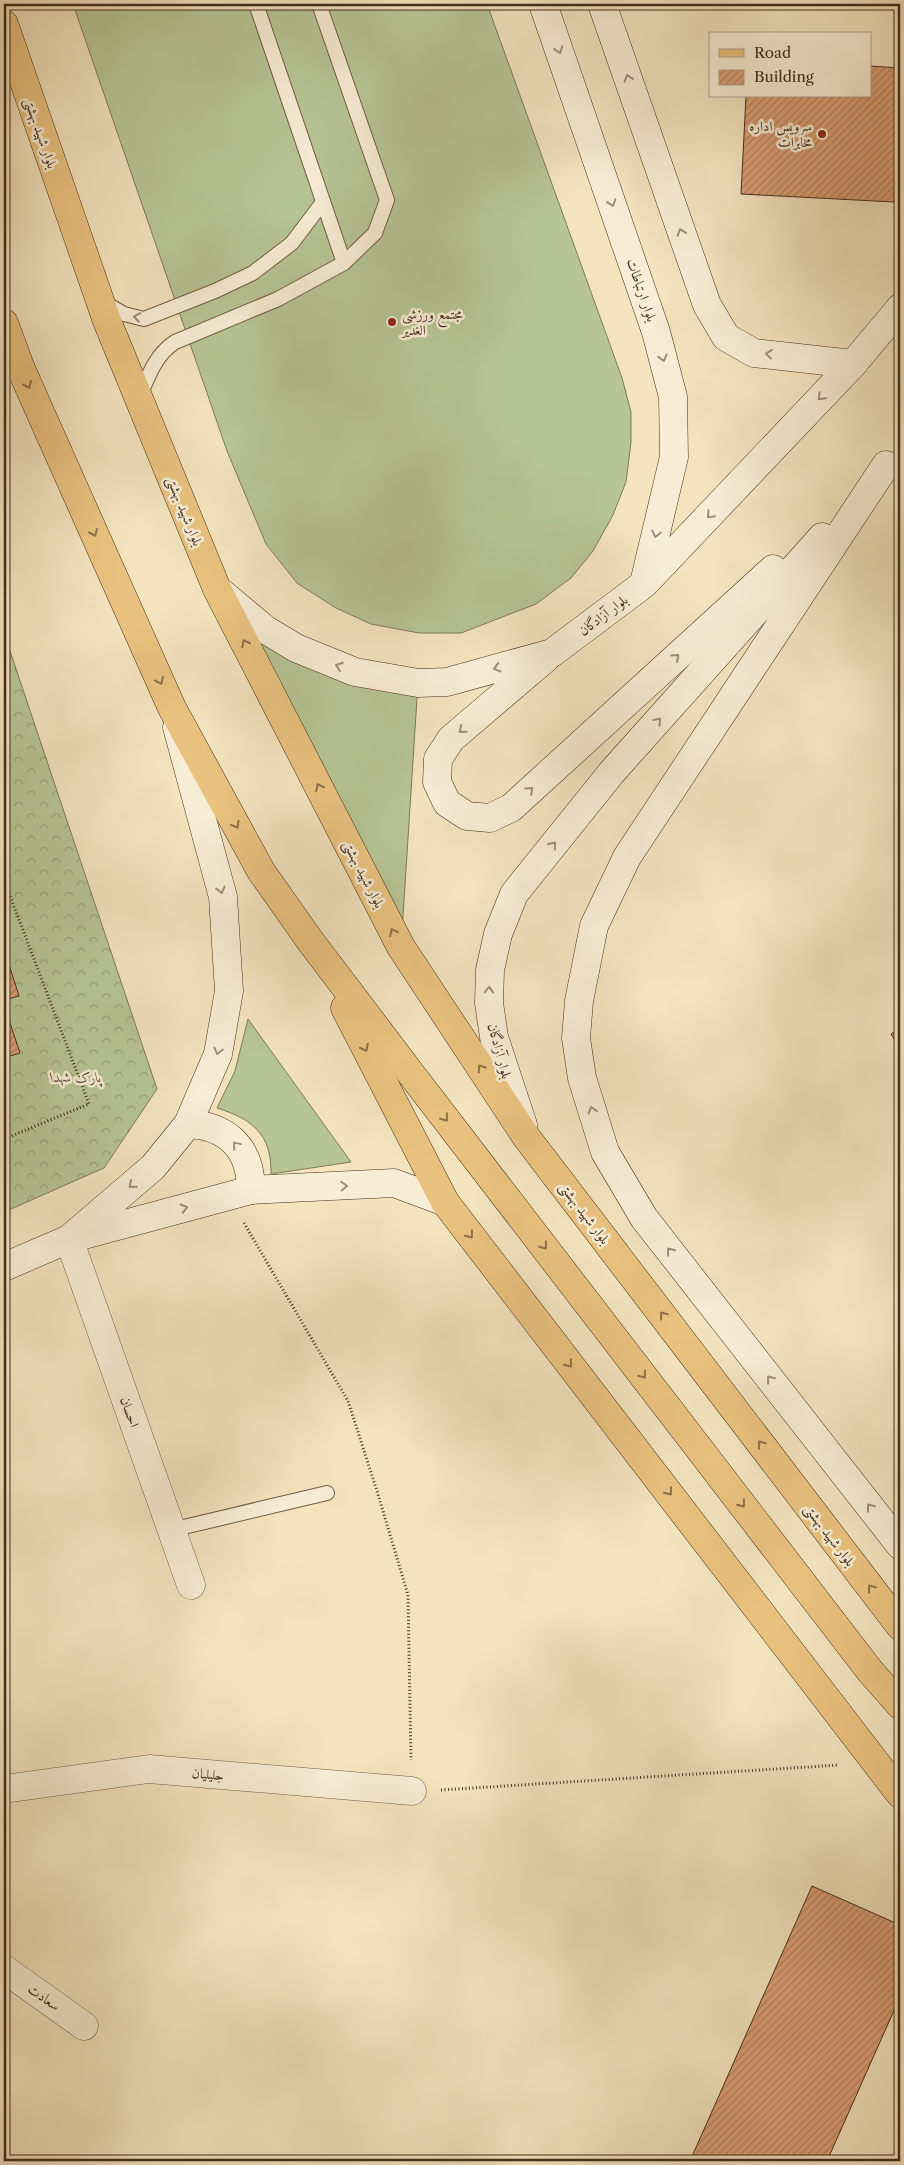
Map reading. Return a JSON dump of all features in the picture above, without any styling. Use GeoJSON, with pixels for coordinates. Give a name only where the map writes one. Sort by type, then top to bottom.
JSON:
{"type":"FeatureCollection","features":[{"type":"Feature","properties":{"kind":"main road","name":"بلوار ارتباطات"},"geometry":{"type":"LineString","coordinates":[[543,4],[656,332],[672,397],[674,457],[644,584]]}},
{"type":"Feature","properties":{"kind":"main road"},"geometry":{"type":"LineString","coordinates":[[602,4],[707,305],[726,337],[754,352],[852,364]]}},
{"type":"Feature","properties":{"kind":"main road","name":"بلوار شهید بهشتی"},"geometry":{"type":"LineString","coordinates":[[5,29],[99,300],[217,589],[401,947],[527,1138],[900,1626]]}},
{"type":"Feature","properties":{"kind":"main road","name":"بلوار آزادگان"},"geometry":{"type":"LineString","coordinates":[[217,589],[266,630],[296,648],[355,672],[418,683],[448,682],[552,653],[644,584],[852,364],[900,308]]}},
{"type":"Feature","properties":{"kind":"main road"},"geometry":{"type":"LineString","coordinates":[[4,323],[21,369],[172,708],[261,872],[311,942],[415,1079],[870,1671],[900,1706]]}},
{"type":"Feature","properties":{"kind":"main road","name":"بلوار آزادگان"},"geometry":{"type":"LineString","coordinates":[[527,1138],[494,1037],[489,1003],[492,961],[498,934],[514,894],[612,772],[893,457]]}},
{"type":"Feature","properties":{"kind":"main road"},"geometry":{"type":"LineString","coordinates":[[552,653],[451,739],[438,759],[437,782],[447,803],[467,816],[490,818],[511,808],[893,457]]}},
{"type":"Feature","properties":{"kind":"main road"},"geometry":{"type":"LineString","coordinates":[[893,457],[627,857],[594,926],[579,1001],[576,1038],[582,1078],[605,1152],[644,1218],[900,1545]]}},
{"type":"Feature","properties":{"kind":"main road"},"geometry":{"type":"LineString","coordinates":[[69,1239],[153,1167],[188,1124],[218,1054],[229,991],[223,897],[172,708]]}},
{"type":"Feature","properties":{"kind":"main road"},"geometry":{"type":"LineString","coordinates":[[311,942],[445,1202],[900,1794]]}},
{"type":"Feature","properties":{"kind":"main road"},"geometry":{"type":"LineString","coordinates":[[188,1124],[203,1125],[217,1130],[230,1137],[240,1148],[247,1161],[251,1175],[240,1193]]}},
{"type":"Feature","properties":{"kind":"main road"},"geometry":{"type":"LineString","coordinates":[[4,1267],[69,1239],[240,1193],[394,1183],[445,1202]]}},
{"type":"Feature","properties":{"kind":"main road","name":"احسان"},"geometry":{"type":"LineString","coordinates":[[69,1239],[191,1585]]}},
{"type":"Feature","properties":{"kind":"main road"},"geometry":{"type":"LineString","coordinates":[[878,1763],[900,1780]]}},
{"type":"Feature","properties":{"kind":"main road","name":"جلیلیان"},"geometry":{"type":"LineString","coordinates":[[4,1789],[149,1769],[412,1792]]}},
{"type":"Feature","properties":{"kind":"main road","name":"سعادت"},"geometry":{"type":"LineString","coordinates":[[4,1969],[84,2026]]}},
{"type":"Feature","properties":{"kind":"lane"},"geometry":{"type":"LineString","coordinates":[[256,4],[344,263]]}},
{"type":"Feature","properties":{"kind":"lane"},"geometry":{"type":"LineString","coordinates":[[139,399],[152,367],[164,350],[175,342],[278,300],[344,263],[375,234],[387,200],[319,4]]}},
{"type":"Feature","properties":{"kind":"lane"},"geometry":{"type":"LineString","coordinates":[[99,300],[124,314],[144,319],[215,291],[253,273],[292,243],[323,202]]}},
{"type":"Feature","properties":{"kind":"lane"},"geometry":{"type":"LineString","coordinates":[[171,1530],[327,1493]]}},
{"type":"Feature","properties":{"kind":"path"},"geometry":{"type":"LineString","coordinates":[[4,880],[89,1104],[4,1139]]}},
{"type":"Feature","properties":{"kind":"path"},"geometry":{"type":"LineString","coordinates":[[240,1193],[348,1401],[408,1594],[412,1792],[878,1763]]}},
{"type":"Feature","properties":{"kind":"green space","name":"مجتمع ورزشی الغدیر"},"geometry":{"type":"Polygon","coordinates":[[[73,4],[487,4],[622,378],[631,412],[631,442],[626,482],[613,515],[593,551],[571,578],[536,604],[461,633],[419,633],[371,624],[336,608],[297,583],[266,544],[227,451],[73,4]]]}},
{"type":"Feature","properties":{"kind":"green space"},"geometry":{"type":"Polygon","coordinates":[[[217,589],[266,630],[418,683],[401,947],[217,589]]]}},
{"type":"Feature","properties":{"kind":"green space","name":"پارک شهدا"},"geometry":{"type":"Polygon","coordinates":[[[4,633],[157,1089],[104,1168],[4,1212],[4,633]]]}},
{"type":"Feature","properties":{"kind":"green space"},"geometry":{"type":"Polygon","coordinates":[[[248,1019],[351,1162],[271,1174],[268,1148],[264,1138],[250,1123],[217,1108],[235,1071],[248,1019]]]}},
{"type":"Feature","properties":{"kind":"building","name":"سرویس اداره مخابرات"},"geometry":{"type":"Polygon","coordinates":[[[872,66],[900,68],[900,173],[895,173],[894,202],[741,194],[746,98],[872,98],[872,66]]]}},
{"type":"Feature","properties":{"kind":"building"},"geometry":{"type":"Polygon","coordinates":[[[4,949],[19,996],[4,1000],[4,949]]]}},
{"type":"Feature","properties":{"kind":"building"},"geometry":{"type":"Polygon","coordinates":[[[4,1005],[20,1053],[4,1058],[4,1005]]]}},
{"type":"Feature","properties":{"kind":"building"},"geometry":{"type":"Polygon","coordinates":[[[900,1028],[900,1049],[891,1034],[900,1028]]]}},
{"type":"Feature","properties":{"kind":"building"},"geometry":{"type":"Polygon","coordinates":[[[812,1886],[900,1925],[900,1997],[827,2161],[690,2161],[812,1886]]]}},
{"type":"Feature","properties":{"kind":"place","name":"سرویس اداره مخابرات"},"geometry":{"type":"Point","coordinates":[822,134]}},
{"type":"Feature","properties":{"kind":"place","name":"مجتمع ورزشی الغدیر"},"geometry":{"type":"Point","coordinates":[392,322]}}]}
